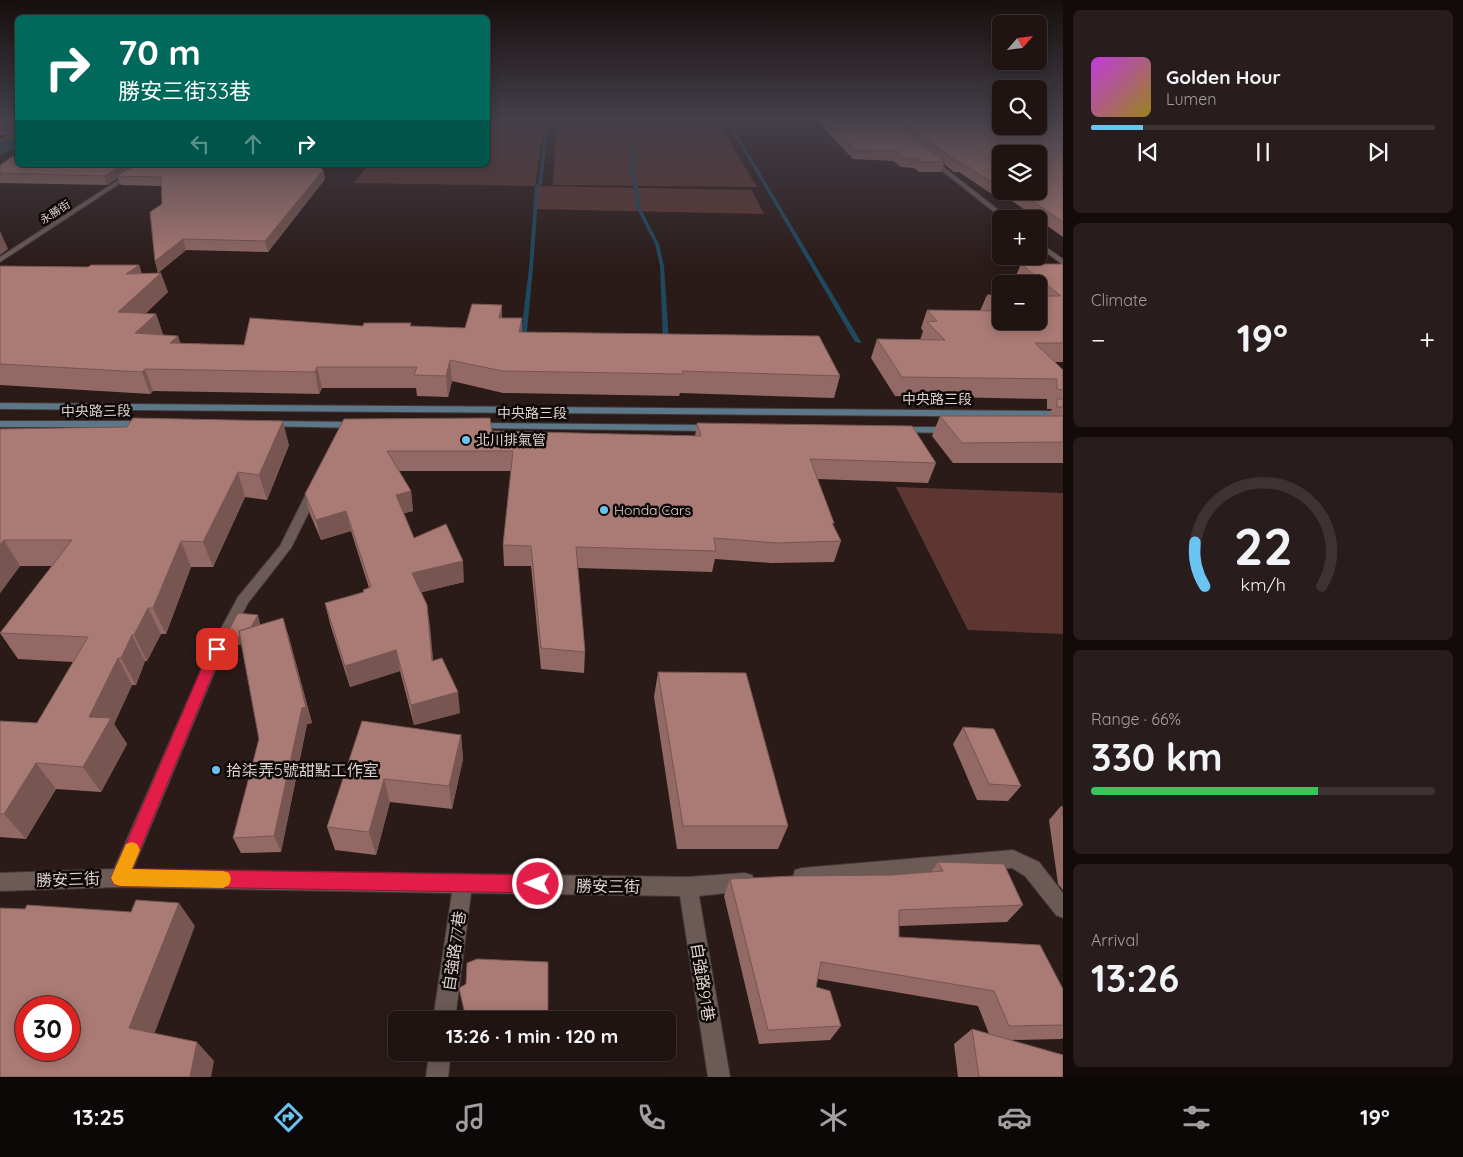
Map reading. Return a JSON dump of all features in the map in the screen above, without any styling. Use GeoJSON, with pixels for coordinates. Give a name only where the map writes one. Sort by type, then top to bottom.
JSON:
{"type":"FeatureCollection","features":[{"type":"Feature","properties":{"kind":"street","name":"永勝街"},"geometry":{"type":"LineString","coordinates":[[0,260],[143,167]]}},
{"type":"Feature","properties":{"kind":"street"},"geometry":{"type":"LineString","coordinates":[[941,167],[996,210]]}},
{"type":"Feature","properties":{"kind":"street"},"geometry":{"type":"LineString","coordinates":[[1047,250],[1063,263]]}},
{"type":"Feature","properties":{"kind":"street","name":"中央路三段"},"geometry":{"type":"LineString","coordinates":[[0,406],[1063,414]]}},
{"type":"Feature","properties":{"kind":"street","name":"中央路三段"},"geometry":{"type":"LineString","coordinates":[[0,424],[160,424]]}},
{"type":"Feature","properties":{"kind":"street"},"geometry":{"type":"LineString","coordinates":[[258,424],[366,425]]}},
{"type":"Feature","properties":{"kind":"street"},"geometry":{"type":"LineString","coordinates":[[337,443],[346,425]]}},
{"type":"Feature","properties":{"kind":"street","name":"中央路三段"},"geometry":{"type":"LineString","coordinates":[[465,426],[723,428]]}},
{"type":"Feature","properties":{"kind":"street"},"geometry":{"type":"LineString","coordinates":[[881,430],[958,431]]}},
{"type":"Feature","properties":{"kind":"street"},"geometry":{"type":"LineString","coordinates":[[120,878],[217,649],[243,600],[284,548],[320,478]]}},
{"type":"Feature","properties":{"kind":"street"},"geometry":{"type":"LineString","coordinates":[[786,879],[1013,859],[1032,869],[1063,908]]}},
{"type":"Feature","properties":{"kind":"street","name":"勝安三街"},"geometry":{"type":"LineString","coordinates":[[0,882],[120,878],[688,887],[766,880]]}},
{"type":"Feature","properties":{"kind":"street","name":"自強路77巷"},"geometry":{"type":"LineString","coordinates":[[445,1011],[463,882]]}},
{"type":"Feature","properties":{"kind":"street","name":"自強路91巷"},"geometry":{"type":"LineString","coordinates":[[688,887],[718,1077]]}},
{"type":"Feature","properties":{"kind":"street"},"geometry":{"type":"LineString","coordinates":[[436,1077],[439,1061]]}},
{"type":"Feature","properties":{"kind":"shaded area"},"geometry":{"type":"Polygon","coordinates":[[[366,167],[538,167],[535,186],[354,183],[366,167]]]}},
{"type":"Feature","properties":{"kind":"shaded area"},"geometry":{"type":"Polygon","coordinates":[[[554,167],[745,167],[757,187],[553,185],[554,167]]]}},
{"type":"Feature","properties":{"kind":"shaded area"},"geometry":{"type":"Polygon","coordinates":[[[537,186],[752,190],[764,214],[533,209],[537,186]]]}},
{"type":"Feature","properties":{"kind":"shaded area"},"geometry":{"type":"Polygon","coordinates":[[[896,487],[1063,493],[1063,634],[968,630],[896,487]]]}},
{"type":"Feature","properties":{"kind":"building"},"geometry":{"type":"Polygon","coordinates":[[[0,167],[118,167],[104,176],[0,173],[0,167]]]}},
{"type":"Feature","properties":{"kind":"building"},"geometry":{"type":"Polygon","coordinates":[[[131,167],[320,167],[323,170],[265,241],[183,239],[155,261],[150,212],[162,204],[161,177],[117,176],[131,167]]]}},
{"type":"Feature","properties":{"kind":"building"},"geometry":{"type":"Polygon","coordinates":[[[969,167],[992,167],[992,182],[969,167]]]}},
{"type":"Feature","properties":{"kind":"building"},"geometry":{"type":"Polygon","coordinates":[[[1047,167],[1063,167],[1063,222],[1031,200],[1047,200],[1047,167]]]}},
{"type":"Feature","properties":{"kind":"building"},"geometry":{"type":"Polygon","coordinates":[[[1063,264],[1063,343],[1035,343],[1063,370],[1063,390],[1057,389],[1057,379],[902,377],[877,339],[945,340],[927,322],[937,321],[927,310],[992,311],[992,330],[1047,330],[1047,296],[1061,296],[1047,285],[1047,275],[1035,275],[1022,265],[1063,264]]]}},
{"type":"Feature","properties":{"kind":"building"},"geometry":{"type":"Polygon","coordinates":[[[91,265],[139,265],[126,274],[161,273],[118,312],[156,314],[135,333],[178,336],[170,343],[244,345],[250,318],[363,326],[364,323],[411,323],[410,326],[465,328],[472,304],[502,305],[499,318],[522,318],[519,332],[819,336],[840,376],[682,371],[683,374],[502,371],[450,360],[446,376],[414,375],[417,367],[317,367],[315,372],[145,369],[142,372],[0,364],[0,266],[88,267],[91,265]]]}},
{"type":"Feature","properties":{"kind":"building"},"geometry":{"type":"Polygon","coordinates":[[[1057,399],[1063,399],[1063,407],[1057,407],[1057,399]]]}},
{"type":"Feature","properties":{"kind":"building"},"geometry":{"type":"Polygon","coordinates":[[[940,416],[1063,416],[1063,442],[962,443],[940,416]]]}},
{"type":"Feature","properties":{"kind":"building"},"geometry":{"type":"Polygon","coordinates":[[[133,418],[283,421],[259,475],[238,472],[203,542],[181,541],[153,608],[148,608],[121,658],[118,658],[89,717],[111,718],[83,767],[36,763],[4,814],[0,814],[0,721],[37,723],[88,637],[0,633],[72,540],[4,540],[0,545],[0,429],[127,427],[133,418]]]}},
{"type":"Feature","properties":{"kind":"building"},"geometry":{"type":"Polygon","coordinates":[[[490,418],[492,431],[701,436],[697,423],[912,426],[936,463],[810,459],[834,523],[832,523],[841,541],[777,543],[714,538],[716,551],[576,547],[585,652],[541,648],[531,546],[503,545],[513,451],[387,451],[411,491],[396,495],[414,538],[446,524],[463,561],[412,573],[427,605],[432,661],[442,658],[458,692],[411,705],[396,650],[345,666],[325,603],[364,592],[363,590],[371,587],[346,511],[316,520],[305,494],[344,419],[490,418]]]}},
{"type":"Feature","properties":{"kind":"building"},"geometry":{"type":"Polygon","coordinates":[[[238,613],[258,615],[251,627],[239,631],[240,636],[224,639],[238,613]]]}},
{"type":"Feature","properties":{"kind":"building"},"geometry":{"type":"Polygon","coordinates":[[[283,618],[306,707],[302,708],[274,836],[233,838],[259,739],[239,631],[283,618]]]}},
{"type":"Feature","properties":{"kind":"building"},"geometry":{"type":"Polygon","coordinates":[[[658,672],[746,673],[788,826],[683,826],[658,672]]]}},
{"type":"Feature","properties":{"kind":"building"},"geometry":{"type":"Polygon","coordinates":[[[362,721],[461,735],[449,786],[384,779],[369,832],[327,827],[362,721]]]}},
{"type":"Feature","properties":{"kind":"building"},"geometry":{"type":"Polygon","coordinates":[[[963,727],[994,729],[1021,786],[989,784],[963,727]]]}},
{"type":"Feature","properties":{"kind":"building"},"geometry":{"type":"Polygon","coordinates":[[[938,862],[1004,864],[1023,905],[899,910],[899,937],[1040,945],[1063,989],[1063,1025],[1009,1026],[994,991],[821,962],[816,987],[830,991],[841,1026],[768,1030],[730,879],[892,875],[943,871],[938,862]]]}},
{"type":"Feature","properties":{"kind":"building"},"geometry":{"type":"Polygon","coordinates":[[[136,900],[179,903],[129,1028],[197,1042],[190,1077],[0,1077],[0,908],[25,909],[27,905],[131,912],[136,900]]]}},
{"type":"Feature","properties":{"kind":"building"},"geometry":{"type":"Polygon","coordinates":[[[477,959],[548,962],[548,1011],[464,1011],[459,988],[466,984],[467,963],[477,959]]]}},
{"type":"Feature","properties":{"kind":"building"},"geometry":{"type":"Polygon","coordinates":[[[972,1029],[1063,1055],[1063,1077],[979,1077],[972,1029]]]}},
{"type":"Feature","properties":{"kind":"waterway"},"geometry":{"type":"LineString","coordinates":[[523,342],[537,186],[540,184],[542,167]]}},
{"type":"Feature","properties":{"kind":"waterway"},"geometry":{"type":"LineString","coordinates":[[632,167],[639,209],[657,244],[662,266],[666,342]]}},
{"type":"Feature","properties":{"kind":"waterway"},"geometry":{"type":"LineString","coordinates":[[755,167],[858,342]]}},
{"type":"Feature","properties":{"kind":"slow traffic"},"geometry":{"type":"LineString","coordinates":[[132,850],[120,878],[223,879]]}},
{"type":"Feature","properties":{"kind":"place","name":"北川排氣管"},"geometry":{"type":"Point","coordinates":[466,440]}},
{"type":"Feature","properties":{"kind":"place","name":"Honda Cars"},"geometry":{"type":"Point","coordinates":[604,510]}},
{"type":"Feature","properties":{"kind":"place","name":"拾柒弄5號甜點工作室"},"geometry":{"type":"Point","coordinates":[216,770]}},
{"type":"Feature","properties":{"kind":"route"},"geometry":{"type":"LineString","coordinates":[[217,649],[120,878],[538,884]]}}]}
